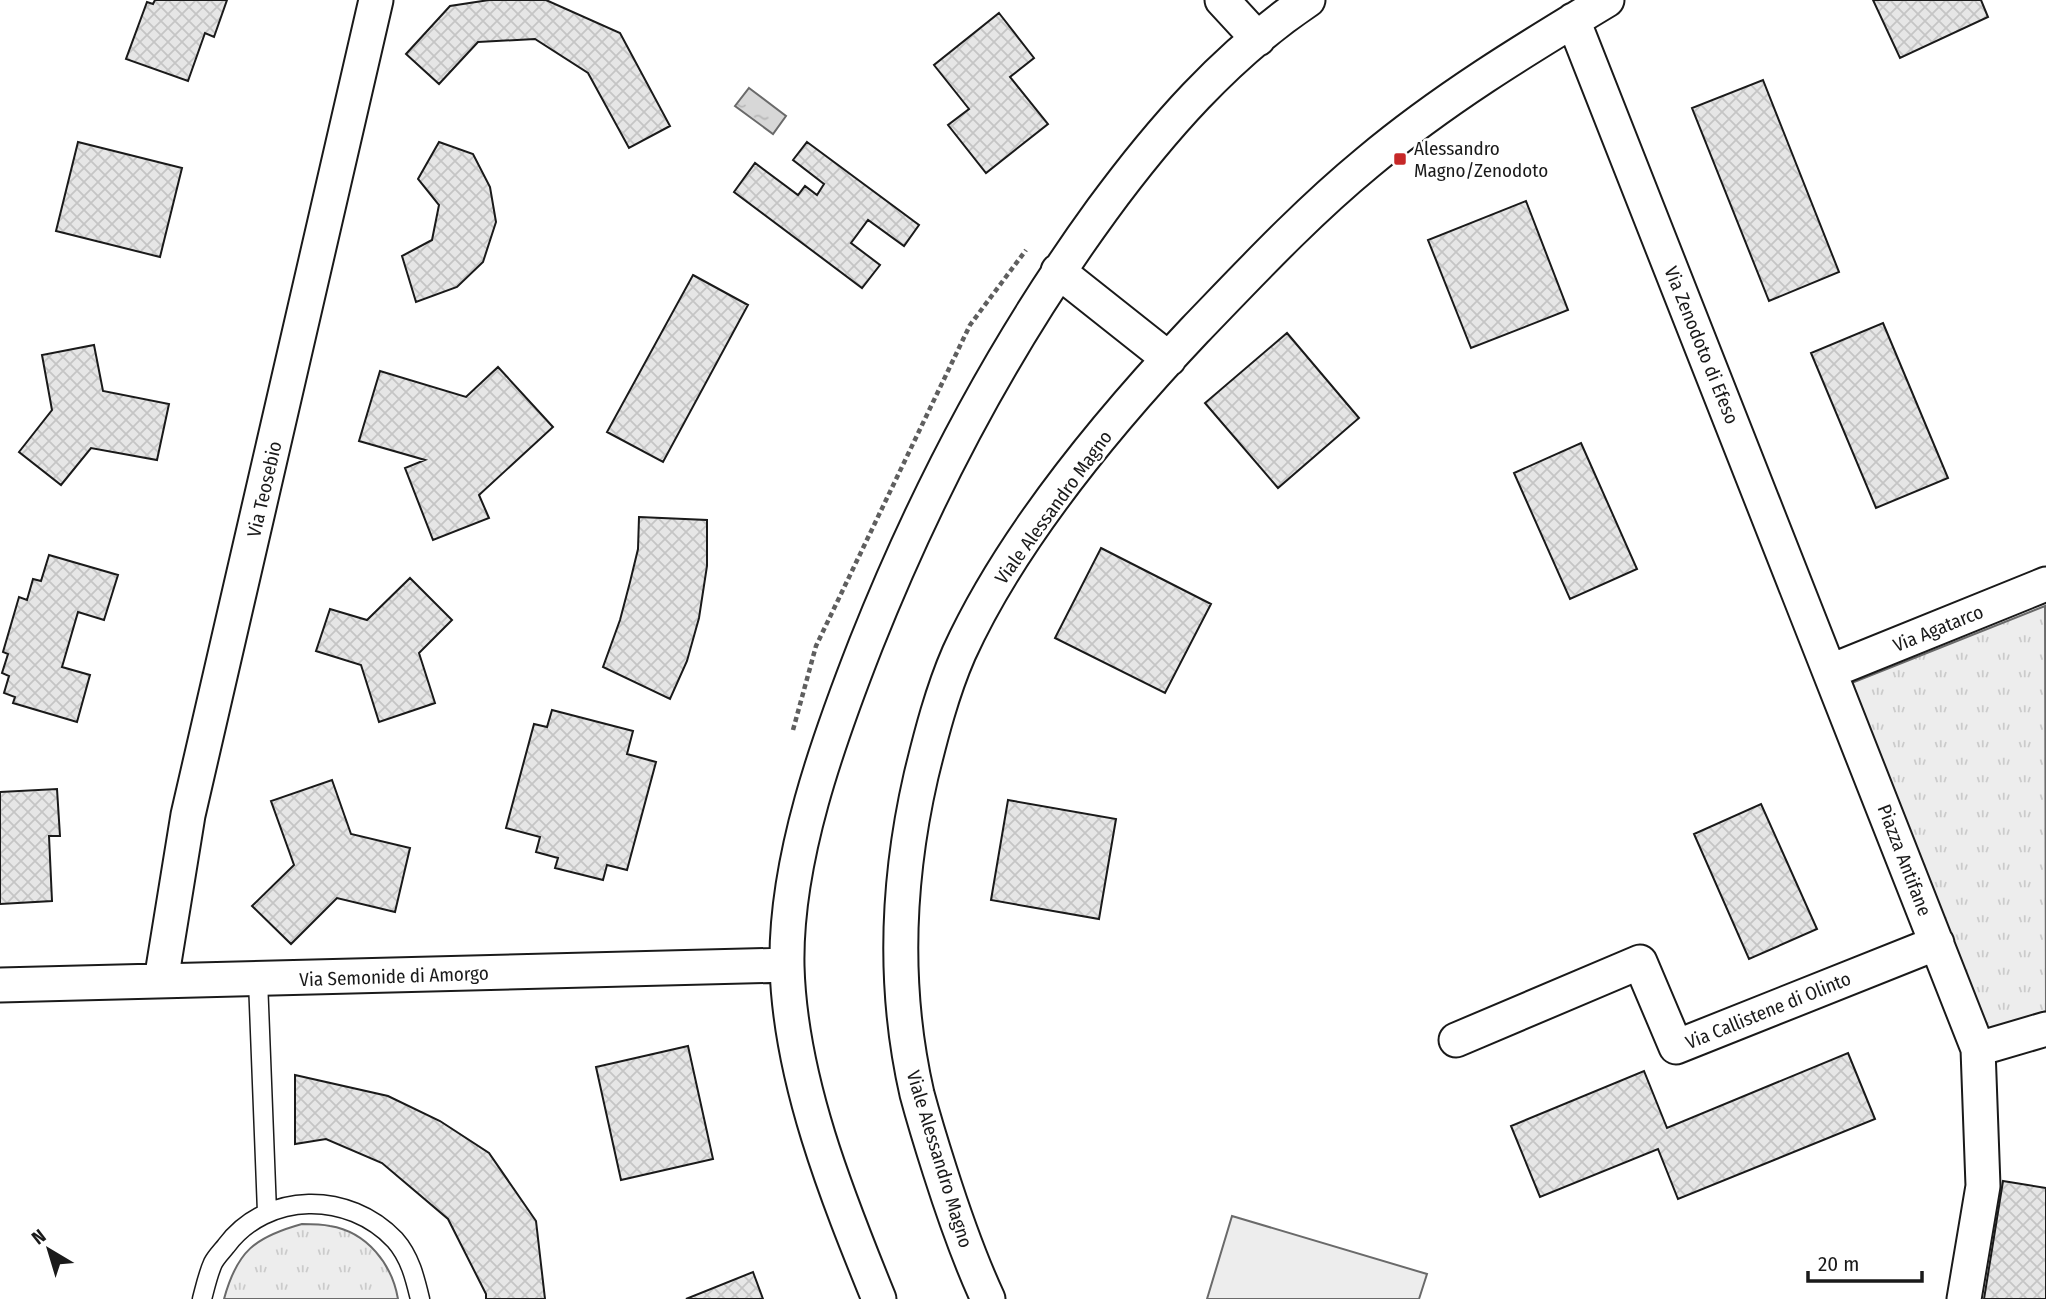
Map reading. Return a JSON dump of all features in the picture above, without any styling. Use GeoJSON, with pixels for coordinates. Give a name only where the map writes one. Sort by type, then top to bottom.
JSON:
{"type":"FeatureCollection","features":[{"type":"Feature","properties":{"kind":"street","name":"Via Teosebio"},"geometry":{"type":"LineString","coordinates":[[161,981],[188,816],[376,0]]}},
{"type":"Feature","properties":{"kind":"street"},"geometry":{"type":"LineString","coordinates":[[1222,0],[1258,39]]}},
{"type":"Feature","properties":{"kind":"street"},"geometry":{"type":"LineString","coordinates":[[879,1299],[848,1222],[807,1094],[795,1031],[787,965],[792,904],[803,839],[820,775],[851,682],[901,559],[995,370],[1058,271],[1137,164],[1177,116],[1218,74],[1308,0]]}},
{"type":"Feature","properties":{"kind":"street","name":"Viale Alessandro Magno"},"geometry":{"type":"LineString","coordinates":[[989,1299],[962,1238],[918,1095],[908,1045],[902,989],[900,906],[911,825],[928,747],[951,673],[987,601],[1014,555],[1067,482],[1169,359],[1292,231],[1363,166],[1443,104],[1607,0]]}},
{"type":"Feature","properties":{"kind":"street","name":"Via Zenodoto di Efeso"},"geometry":{"type":"LineString","coordinates":[[1573,20],[1831,671]]}},
{"type":"Feature","properties":{"kind":"street"},"geometry":{"type":"LineString","coordinates":[[1058,271],[1169,359]]}},
{"type":"Feature","properties":{"kind":"street","name":"Via Agatarco"},"geometry":{"type":"LineString","coordinates":[[1831,671],[2046,584]]}},
{"type":"Feature","properties":{"kind":"street","name":"Piazza Antifane"},"geometry":{"type":"LineString","coordinates":[[1831,671],[1978,1049],[1983,1186],[1964,1299]]}},
{"type":"Feature","properties":{"kind":"street","name":"Via Callistene di Olinto"},"geometry":{"type":"LineString","coordinates":[[1456,1040],[1640,962],[1676,1047],[1937,943]]}},
{"type":"Feature","properties":{"kind":"street","name":"Via Semonide di Amorgo"},"geometry":{"type":"LineString","coordinates":[[0,985],[787,965]]}},
{"type":"Feature","properties":{"kind":"street"},"geometry":{"type":"LineString","coordinates":[[1978,1049],[2046,1029]]}},
{"type":"Feature","properties":{"kind":"lane"},"geometry":{"type":"LineString","coordinates":[[258,980],[267,1212]]}},
{"type":"Feature","properties":{"kind":"lane"},"geometry":{"type":"LineString","coordinates":[[202,1299],[213,1262],[236,1232],[267,1212],[301,1203],[336,1205],[370,1218],[396,1242],[414,1272],[420,1299]]}},
{"type":"Feature","properties":{"kind":"green space"},"geometry":{"type":"Polygon","coordinates":[[[2045,606],[2046,1011],[1986,1035],[1849,684],[2045,606]]]}},
{"type":"Feature","properties":{"kind":"green space"},"geometry":{"type":"Polygon","coordinates":[[[302,1224],[343,1229],[366,1243],[384,1262],[398,1299],[224,1299],[235,1269],[250,1248],[272,1234],[302,1224]]]}},
{"type":"Feature","properties":{"kind":"shaded area"},"geometry":{"type":"Polygon","coordinates":[[[1232,1216],[1427,1274],[1419,1299],[1207,1299],[1232,1216]]]}},
{"type":"Feature","properties":{"kind":"water"},"geometry":{"type":"Polygon","coordinates":[[[749,88],[786,116],[773,134],[735,106],[749,88]]]}},
{"type":"Feature","properties":{"kind":"building"},"geometry":{"type":"Polygon","coordinates":[[[155,0],[227,0],[214,37],[205,33],[188,81],[126,59],[147,2],[153,4],[155,0]]]}},
{"type":"Feature","properties":{"kind":"building"},"geometry":{"type":"Polygon","coordinates":[[[489,0],[546,0],[620,33],[670,126],[629,148],[588,73],[535,39],[478,42],[439,84],[406,54],[450,6],[489,0]]]}},
{"type":"Feature","properties":{"kind":"building"},"geometry":{"type":"Polygon","coordinates":[[[1873,0],[1981,0],[1988,17],[1900,58],[1873,0]]]}},
{"type":"Feature","properties":{"kind":"building"},"geometry":{"type":"Polygon","coordinates":[[[999,13],[1034,58],[1010,77],[1048,124],[986,173],[948,125],[969,109],[934,65],[999,13]]]}},
{"type":"Feature","properties":{"kind":"building"},"geometry":{"type":"Polygon","coordinates":[[[1763,80],[1839,272],[1769,301],[1692,108],[1763,80]]]}},
{"type":"Feature","properties":{"kind":"building"},"geometry":{"type":"Polygon","coordinates":[[[78,142],[182,168],[160,257],[56,231],[78,142]]]}},
{"type":"Feature","properties":{"kind":"building"},"geometry":{"type":"Polygon","coordinates":[[[439,142],[473,154],[490,187],[496,222],[483,262],[457,287],[416,302],[402,256],[432,240],[439,205],[418,179],[439,142]]]}},
{"type":"Feature","properties":{"kind":"building"},"geometry":{"type":"Polygon","coordinates":[[[807,142],[919,225],[904,246],[868,220],[851,243],[880,265],[862,288],[734,192],[755,163],[798,195],[805,186],[817,195],[824,184],[793,160],[807,142]]]}},
{"type":"Feature","properties":{"kind":"building"},"geometry":{"type":"Polygon","coordinates":[[[1526,201],[1568,310],[1471,348],[1428,240],[1526,201]]]}},
{"type":"Feature","properties":{"kind":"building"},"geometry":{"type":"Polygon","coordinates":[[[693,275],[748,305],[663,462],[607,432],[693,275]]]}},
{"type":"Feature","properties":{"kind":"building"},"geometry":{"type":"Polygon","coordinates":[[[1883,323],[1948,478],[1876,508],[1811,353],[1883,323]]]}},
{"type":"Feature","properties":{"kind":"building"},"geometry":{"type":"Polygon","coordinates":[[[1287,333],[1359,418],[1278,488],[1205,403],[1287,333]]]}},
{"type":"Feature","properties":{"kind":"building"},"geometry":{"type":"Polygon","coordinates":[[[94,345],[103,391],[169,404],[157,460],[91,448],[61,485],[19,452],[52,410],[42,355],[94,345]]]}},
{"type":"Feature","properties":{"kind":"building"},"geometry":{"type":"Polygon","coordinates":[[[498,367],[553,427],[479,495],[489,518],[433,540],[405,468],[425,460],[359,441],[380,371],[466,397],[498,367]]]}},
{"type":"Feature","properties":{"kind":"building"},"geometry":{"type":"Polygon","coordinates":[[[1581,443],[1637,569],[1570,599],[1514,473],[1581,443]]]}},
{"type":"Feature","properties":{"kind":"building"},"geometry":{"type":"Polygon","coordinates":[[[639,517],[707,520],[707,566],[699,618],[687,661],[670,699],[603,667],[620,620],[638,549],[639,517]]]}},
{"type":"Feature","properties":{"kind":"building"},"geometry":{"type":"Polygon","coordinates":[[[1101,548],[1211,604],[1165,693],[1055,638],[1101,548]]]}},
{"type":"Feature","properties":{"kind":"building"},"geometry":{"type":"Polygon","coordinates":[[[49,555],[118,575],[104,620],[78,612],[62,667],[90,675],[77,722],[13,703],[15,697],[4,693],[9,676],[2,673],[8,654],[3,652],[19,597],[27,600],[33,579],[41,581],[49,555]]]}},
{"type":"Feature","properties":{"kind":"building"},"geometry":{"type":"Polygon","coordinates":[[[410,578],[452,620],[419,653],[435,703],[379,722],[361,665],[316,651],[330,609],[367,620],[410,578]]]}},
{"type":"Feature","properties":{"kind":"building"},"geometry":{"type":"Polygon","coordinates":[[[552,710],[633,731],[627,754],[656,762],[627,870],[607,865],[603,880],[555,868],[558,858],[536,852],[540,837],[506,828],[534,724],[547,727],[552,710]]]}},
{"type":"Feature","properties":{"kind":"building"},"geometry":{"type":"Polygon","coordinates":[[[332,780],[351,834],[410,848],[395,912],[337,898],[291,944],[252,906],[294,865],[271,801],[332,780]]]}},
{"type":"Feature","properties":{"kind":"building"},"geometry":{"type":"Polygon","coordinates":[[[57,789],[60,836],[49,836],[52,901],[0,904],[0,792],[57,789]]]}},
{"type":"Feature","properties":{"kind":"building"},"geometry":{"type":"Polygon","coordinates":[[[1008,800],[1116,819],[1099,919],[991,900],[1008,800]]]}},
{"type":"Feature","properties":{"kind":"building"},"geometry":{"type":"Polygon","coordinates":[[[1761,804],[1817,929],[1749,959],[1694,834],[1761,804]]]}},
{"type":"Feature","properties":{"kind":"building"},"geometry":{"type":"Polygon","coordinates":[[[688,1046],[713,1159],[621,1180],[596,1067],[688,1046]]]}},
{"type":"Feature","properties":{"kind":"building"},"geometry":{"type":"Polygon","coordinates":[[[1848,1053],[1875,1119],[1678,1199],[1658,1149],[1540,1197],[1511,1126],[1644,1071],[1667,1128],[1848,1053]]]}},
{"type":"Feature","properties":{"kind":"building"},"geometry":{"type":"Polygon","coordinates":[[[295,1075],[388,1096],[440,1121],[489,1153],[536,1221],[545,1299],[486,1299],[486,1294],[448,1219],[382,1163],[326,1139],[295,1144],[295,1075]]]}},
{"type":"Feature","properties":{"kind":"building"},"geometry":{"type":"Polygon","coordinates":[[[2003,1181],[2046,1188],[2046,1299],[1984,1299],[2003,1181]]]}},
{"type":"Feature","properties":{"kind":"building"},"geometry":{"type":"Polygon","coordinates":[[[753,1272],[763,1299],[686,1299],[753,1272]]]}},
{"type":"Feature","properties":{"kind":"place","name":"Alessandro Magno/Zenodoto"},"geometry":{"type":"Point","coordinates":[1400,159]}}]}
